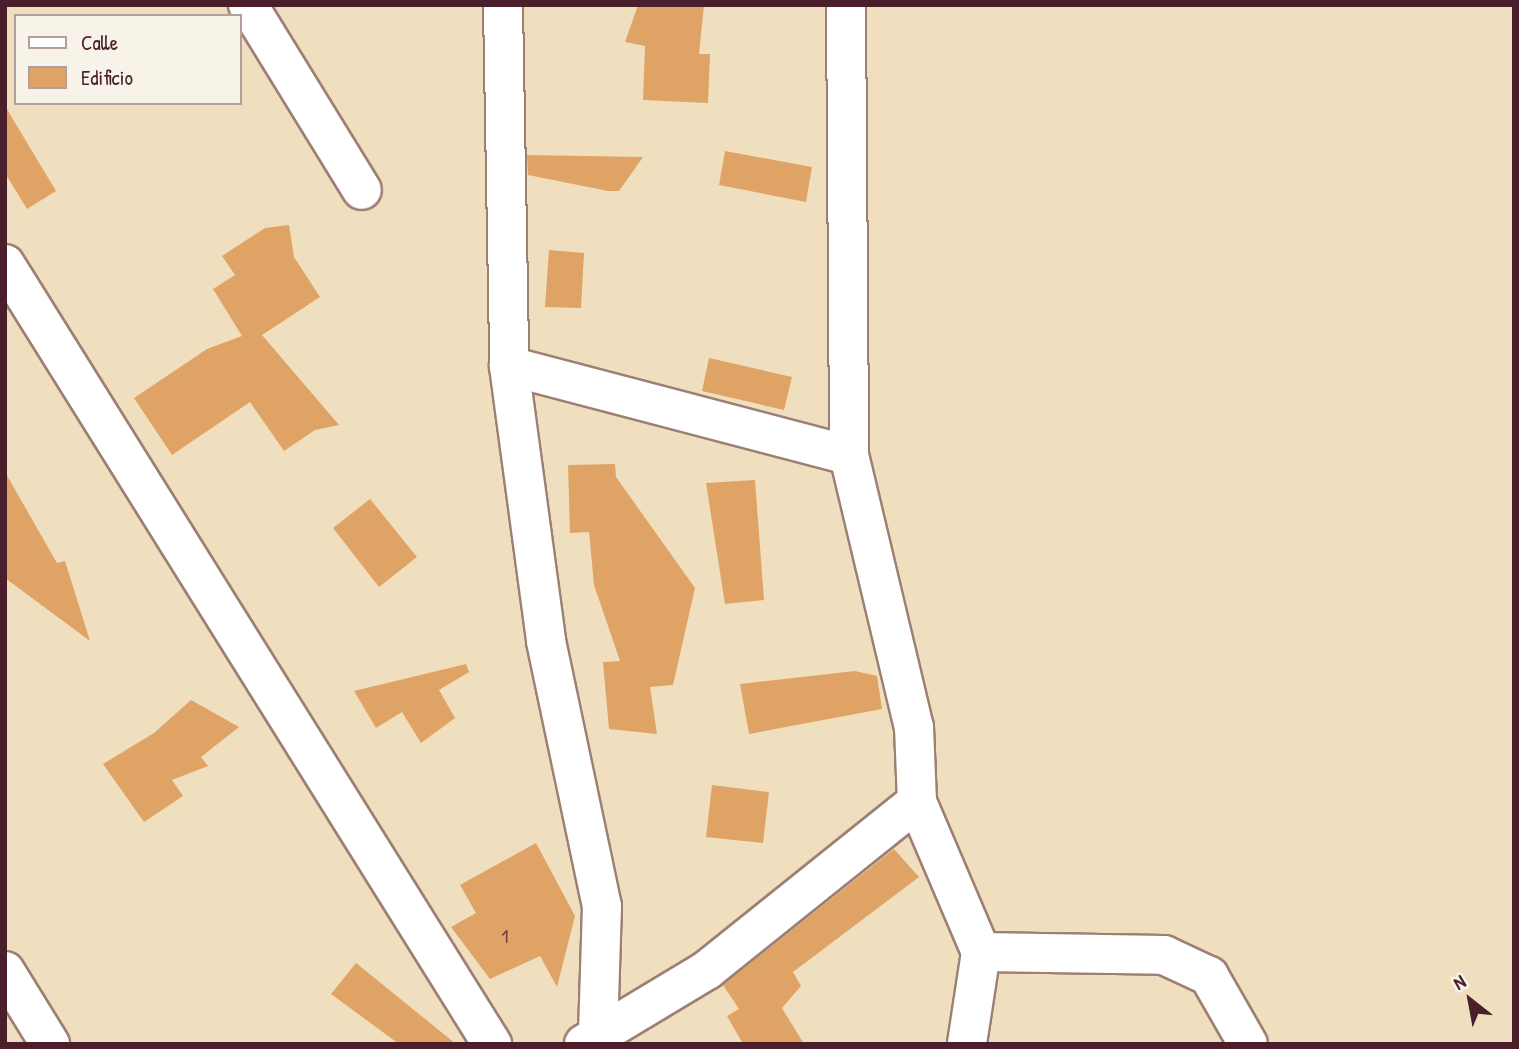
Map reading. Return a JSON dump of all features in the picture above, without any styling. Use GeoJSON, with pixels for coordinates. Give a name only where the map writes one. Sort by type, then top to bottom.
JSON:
{"type":"FeatureCollection","features":[{"type":"Feature","properties":{"kind":"street"},"geometry":{"type":"LineString","coordinates":[[248,5],[362,190]]}},
{"type":"Feature","properties":{"kind":"street"},"geometry":{"type":"LineString","coordinates":[[503,5],[509,366],[546,641],[602,906],[591,1038]]}},
{"type":"Feature","properties":{"kind":"street"},"geometry":{"type":"LineString","coordinates":[[846,5],[849,455],[914,727],[917,802],[981,952],[967,1044]]}},
{"type":"Feature","properties":{"kind":"street"},"geometry":{"type":"LineString","coordinates":[[5,264],[492,1044]]}},
{"type":"Feature","properties":{"kind":"street"},"geometry":{"type":"LineString","coordinates":[[509,366],[849,455]]}},
{"type":"Feature","properties":{"kind":"street"},"geometry":{"type":"LineString","coordinates":[[591,1038],[707,970],[917,802]]}},
{"type":"Feature","properties":{"kind":"street"},"geometry":{"type":"LineString","coordinates":[[981,952],[1164,956],[1209,976],[1248,1044]]}},
{"type":"Feature","properties":{"kind":"street"},"geometry":{"type":"LineString","coordinates":[[5,971],[50,1044]]}},
{"type":"Feature","properties":{"kind":"building"},"geometry":{"type":"Polygon","coordinates":[[[638,5],[704,5],[699,54],[710,54],[708,103],[643,100],[645,46],[625,42],[638,5]]]}},
{"type":"Feature","properties":{"kind":"building"},"geometry":{"type":"Polygon","coordinates":[[[5,106],[56,191],[27,209],[5,173],[5,106]]]}},
{"type":"Feature","properties":{"kind":"building"},"geometry":{"type":"Polygon","coordinates":[[[725,151],[812,167],[806,202],[719,185],[725,151]]]}},
{"type":"Feature","properties":{"kind":"building"},"geometry":{"type":"Polygon","coordinates":[[[527,155],[643,157],[619,191],[608,191],[528,175],[527,155]]]}},
{"type":"Feature","properties":{"kind":"building"},"geometry":{"type":"Polygon","coordinates":[[[289,225],[294,257],[320,297],[262,335],[339,425],[315,430],[284,451],[250,402],[172,455],[134,398],[207,349],[242,336],[213,289],[235,275],[222,256],[265,228],[289,225]]]}},
{"type":"Feature","properties":{"kind":"building"},"geometry":{"type":"Polygon","coordinates":[[[549,250],[584,253],[581,308],[545,307],[549,250]]]}},
{"type":"Feature","properties":{"kind":"building"},"geometry":{"type":"Polygon","coordinates":[[[709,358],[792,377],[784,410],[702,391],[709,358]]]}},
{"type":"Feature","properties":{"kind":"building"},"geometry":{"type":"Polygon","coordinates":[[[615,464],[616,477],[695,588],[673,685],[650,687],[657,734],[609,729],[603,662],[620,661],[594,585],[589,532],[570,533],[568,465],[615,464]]]}},
{"type":"Feature","properties":{"kind":"building"},"geometry":{"type":"Polygon","coordinates":[[[5,472],[57,563],[65,561],[90,641],[5,578],[5,472]]]}},
{"type":"Feature","properties":{"kind":"building"},"geometry":{"type":"Polygon","coordinates":[[[755,480],[764,600],[725,604],[706,483],[755,480]]]}},
{"type":"Feature","properties":{"kind":"building"},"geometry":{"type":"Polygon","coordinates":[[[370,499],[417,557],[379,587],[333,528],[370,499]]]}},
{"type":"Feature","properties":{"kind":"building"},"geometry":{"type":"Polygon","coordinates":[[[466,664],[469,672],[439,690],[455,718],[421,743],[402,712],[376,728],[354,691],[466,664]]]}},
{"type":"Feature","properties":{"kind":"building"},"geometry":{"type":"Polygon","coordinates":[[[855,671],[877,676],[882,709],[749,734],[740,684],[855,671]]]}},
{"type":"Feature","properties":{"kind":"building"},"geometry":{"type":"Polygon","coordinates":[[[191,700],[239,727],[201,757],[208,766],[172,780],[183,796],[144,822],[103,764],[154,733],[191,700]]]}},
{"type":"Feature","properties":{"kind":"building"},"geometry":{"type":"Polygon","coordinates":[[[712,785],[769,792],[763,843],[706,837],[712,785]]]}},
{"type":"Feature","properties":{"kind":"building"},"geometry":{"type":"Polygon","coordinates":[[[536,843],[575,916],[557,987],[540,956],[490,979],[451,927],[476,913],[460,885],[536,843]]]}},
{"type":"Feature","properties":{"kind":"building"},"geometry":{"type":"Polygon","coordinates":[[[894,849],[919,877],[793,972],[801,986],[782,1008],[804,1044],[743,1044],[727,1016],[739,1009],[723,985],[894,849]]]}},
{"type":"Feature","properties":{"kind":"building"},"geometry":{"type":"Polygon","coordinates":[[[356,963],[456,1044],[399,1044],[331,994],[356,963]]]}}]}
